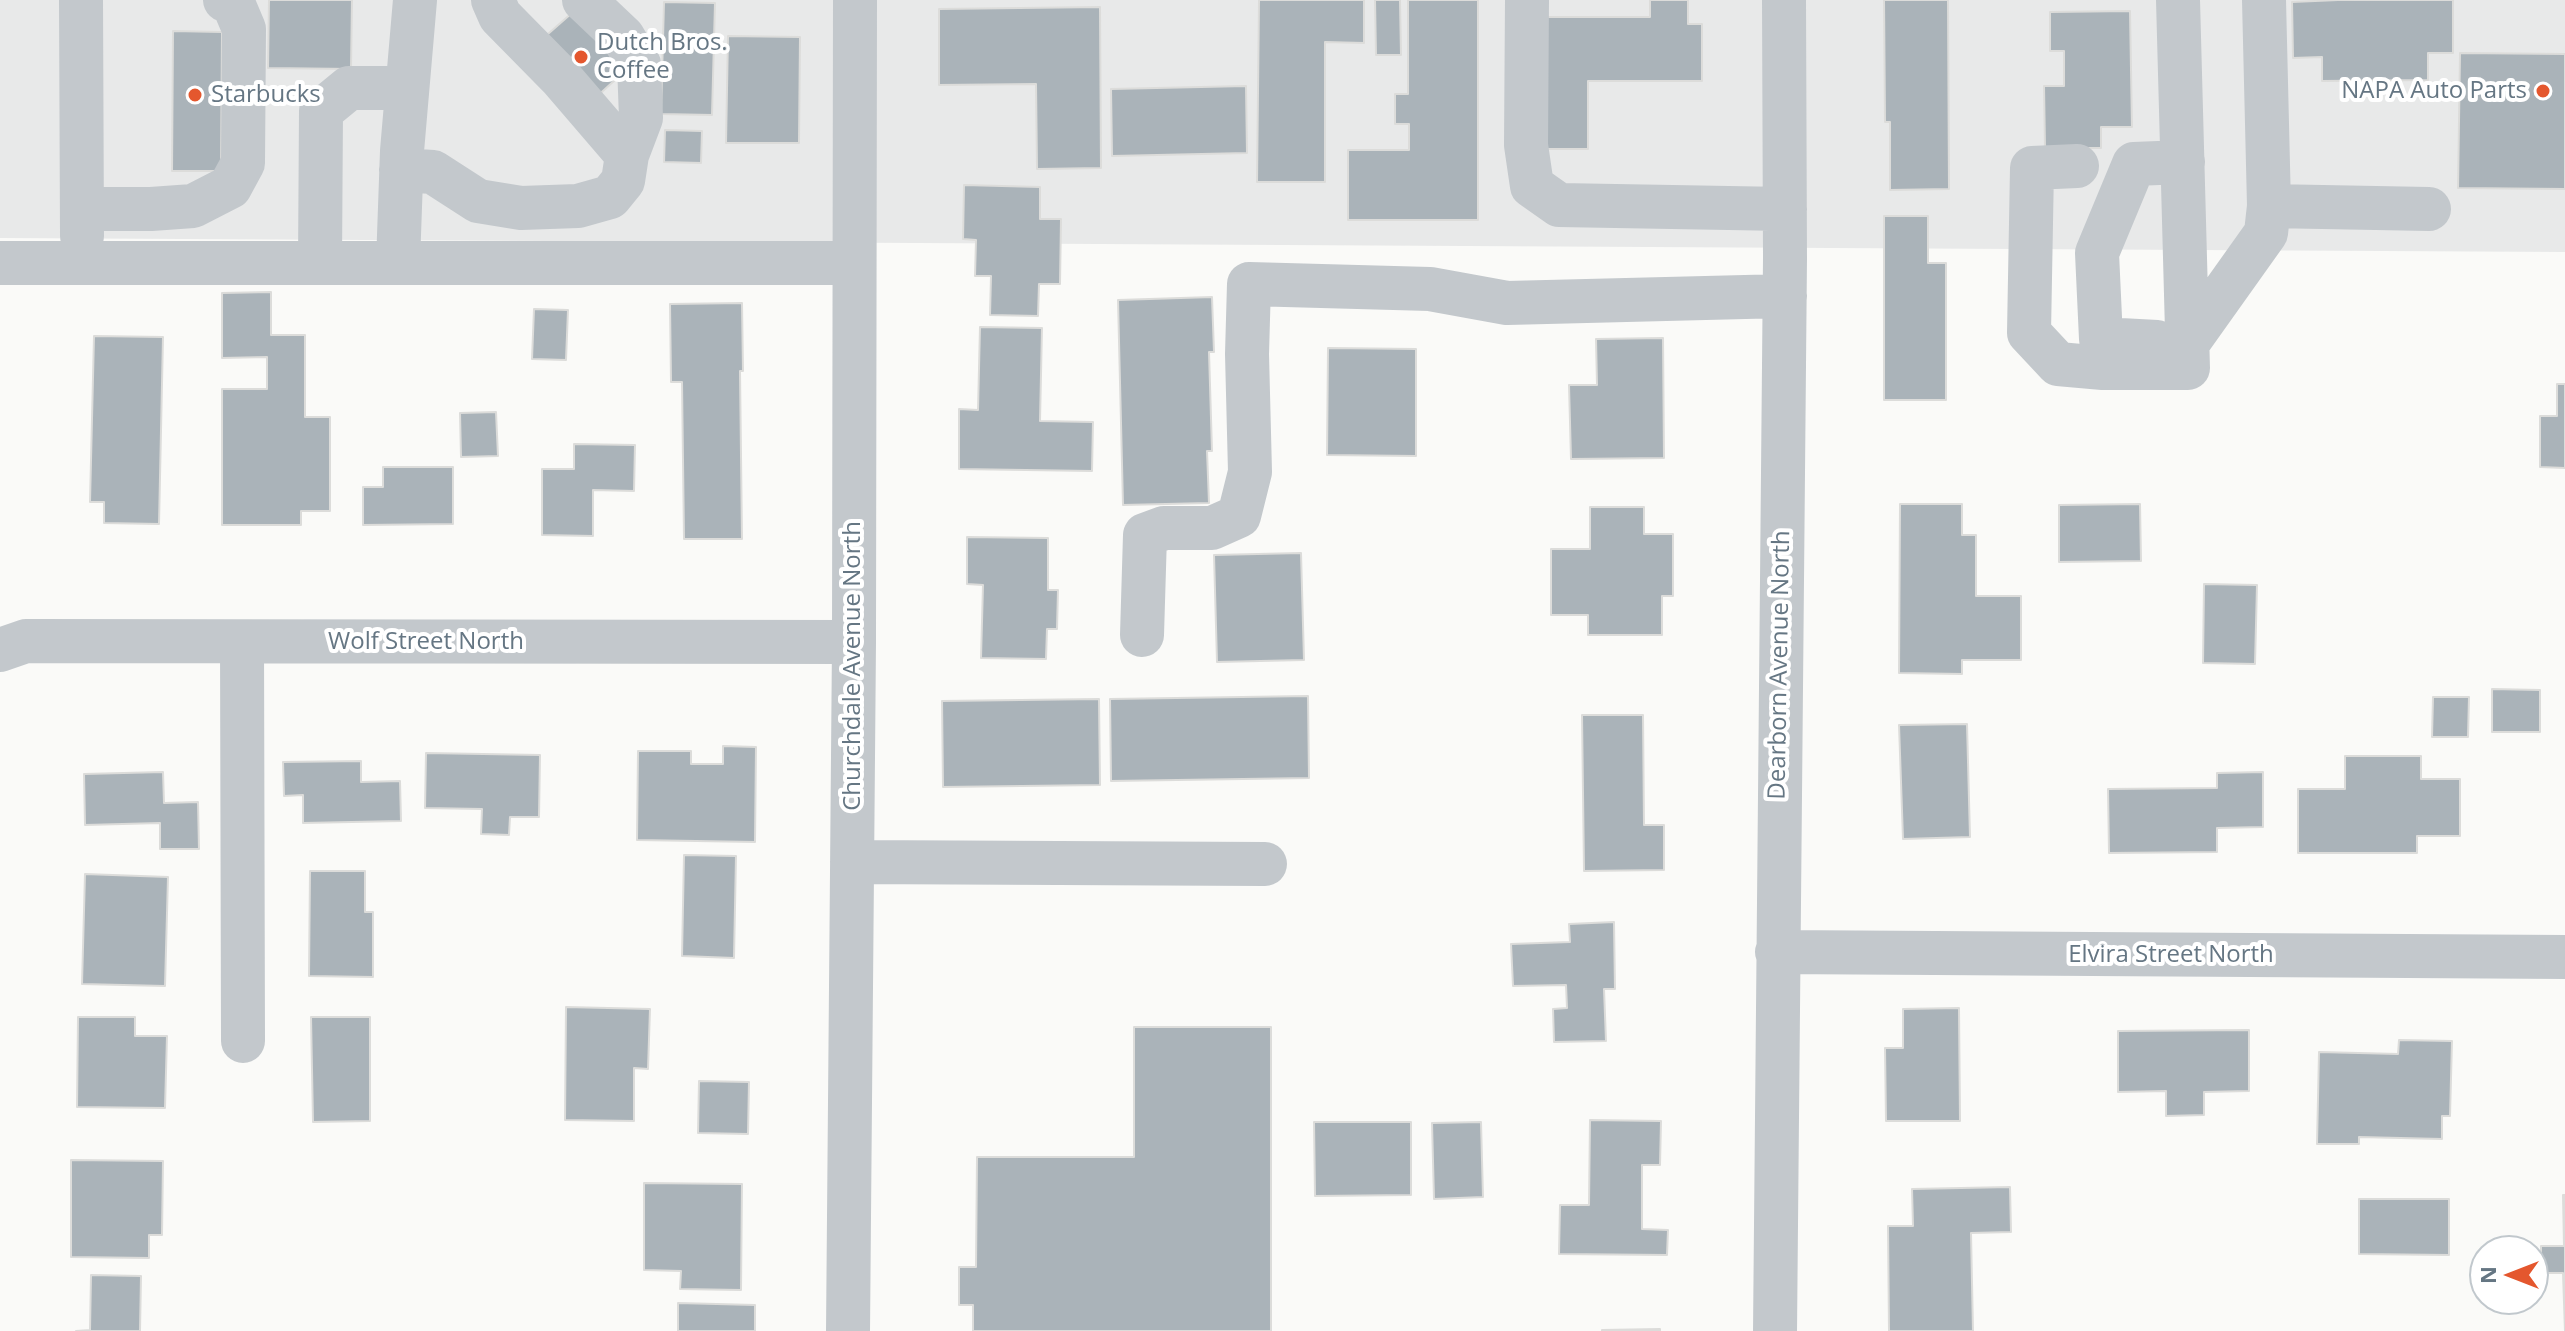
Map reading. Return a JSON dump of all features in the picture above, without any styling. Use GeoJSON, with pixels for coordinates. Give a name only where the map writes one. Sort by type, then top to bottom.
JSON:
{"type":"FeatureCollection","features":[{"type":"Feature","properties":{"kind":"street"},"geometry":{"type":"LineString","coordinates":[[81,0],[82,263]]}},
{"type":"Feature","properties":{"kind":"street"},"geometry":{"type":"LineString","coordinates":[[82,209],[193,206],[230,187],[243,163],[244,29],[233,3],[225,0]]}},
{"type":"Feature","properties":{"kind":"street"},"geometry":{"type":"LineString","coordinates":[[398,263],[401,170],[415,0]]}},
{"type":"Feature","properties":{"kind":"street"},"geometry":{"type":"LineString","coordinates":[[493,0],[500,16],[551,67],[627,155]]}},
{"type":"Feature","properties":{"kind":"street"},"geometry":{"type":"LineString","coordinates":[[401,170],[433,172],[478,201],[521,208],[578,206],[610,197],[623,181],[627,155],[641,118],[639,64],[623,37],[584,0]]}},
{"type":"Feature","properties":{"kind":"street","name":"Churchdale Avenue North"},"geometry":{"type":"LineString","coordinates":[[848,1331],[855,0]]}},
{"type":"Feature","properties":{"kind":"street"},"geometry":{"type":"LineString","coordinates":[[1527,0],[1526,145],[1532,186],[1559,205],[1785,209]]}},
{"type":"Feature","properties":{"kind":"street","name":"Dearborn Avenue North"},"geometry":{"type":"LineString","coordinates":[[1775,1331],[1785,296],[1784,0]]}},
{"type":"Feature","properties":{"kind":"street"},"geometry":{"type":"LineString","coordinates":[[2178,0],[2183,162],[2188,368],[2103,368],[2058,364],[2029,333],[2032,168],[2183,162]]}},
{"type":"Feature","properties":{"kind":"street"},"geometry":{"type":"LineString","coordinates":[[2187,344],[2266,233],[2269,206],[2264,0]]}},
{"type":"Feature","properties":{"kind":"street"},"geometry":{"type":"LineString","coordinates":[[320,263],[321,111],[349,88],[407,88]]}},
{"type":"Feature","properties":{"kind":"street"},"geometry":{"type":"LineString","coordinates":[[2101,165],[2097,253],[2101,339],[2187,344]]}},
{"type":"Feature","properties":{"kind":"street"},"geometry":{"type":"LineString","coordinates":[[2269,206],[2429,209]]}},
{"type":"Feature","properties":{"kind":"street"},"geometry":{"type":"LineString","coordinates":[[0,263],[854,263]]}},
{"type":"Feature","properties":{"kind":"street"},"geometry":{"type":"LineString","coordinates":[[1142,635],[1145,535],[1164,528],[1212,528],[1239,516],[1250,472],[1249,284],[1430,289],[1507,303],[1785,296]]}},
{"type":"Feature","properties":{"kind":"street","name":"Wolf Street North"},"geometry":{"type":"LineString","coordinates":[[0,650],[26,641],[854,642]]}},
{"type":"Feature","properties":{"kind":"street"},"geometry":{"type":"LineString","coordinates":[[242,642],[243,1041]]}},
{"type":"Feature","properties":{"kind":"street"},"geometry":{"type":"LineString","coordinates":[[852,862],[1265,864]]}},
{"type":"Feature","properties":{"kind":"street","name":"Elvira Street North"},"geometry":{"type":"LineString","coordinates":[[1777,952],[2565,957]]}},
{"type":"Feature","properties":{"kind":"shaded area"},"geometry":{"type":"Polygon","coordinates":[[[0,0],[2565,0],[2565,252],[0,238],[0,0]]]}},
{"type":"Feature","properties":{"kind":"building"},"geometry":{"type":"Polygon","coordinates":[[[269,0],[352,0],[351,69],[268,68],[269,0]]]}},
{"type":"Feature","properties":{"kind":"building"},"geometry":{"type":"Polygon","coordinates":[[[1259,0],[1364,0],[1364,43],[1325,42],[1325,182],[1257,182],[1259,0]]]}},
{"type":"Feature","properties":{"kind":"building"},"geometry":{"type":"Polygon","coordinates":[[[1375,0],[1400,0],[1401,55],[1376,55],[1375,0]]]}},
{"type":"Feature","properties":{"kind":"building"},"geometry":{"type":"Polygon","coordinates":[[[1408,0],[1478,0],[1478,220],[1348,220],[1348,150],[1409,150],[1409,124],[1395,124],[1395,94],[1408,94],[1408,0]]]}},
{"type":"Feature","properties":{"kind":"building"},"geometry":{"type":"Polygon","coordinates":[[[1650,0],[1688,0],[1688,24],[1702,24],[1702,81],[1588,81],[1588,149],[1546,149],[1546,17],[1650,17],[1650,0]]]}},
{"type":"Feature","properties":{"kind":"building"},"geometry":{"type":"Polygon","coordinates":[[[1884,0],[1948,0],[1949,189],[1890,190],[1890,122],[1885,122],[1884,0]]]}},
{"type":"Feature","properties":{"kind":"building"},"geometry":{"type":"Polygon","coordinates":[[[2453,0],[2453,53],[2428,53],[2428,80],[2322,81],[2322,57],[2293,58],[2292,2],[2453,0]]]}},
{"type":"Feature","properties":{"kind":"building"},"geometry":{"type":"Polygon","coordinates":[[[664,2],[715,3],[712,115],[661,114],[664,2]]]}},
{"type":"Feature","properties":{"kind":"building"},"geometry":{"type":"Polygon","coordinates":[[[1100,7],[1101,168],[1037,169],[1036,84],[939,85],[939,9],[1100,7]]]}},
{"type":"Feature","properties":{"kind":"building"},"geometry":{"type":"Polygon","coordinates":[[[2130,11],[2132,127],[2101,127],[2101,148],[2045,148],[2044,86],[2064,86],[2064,51],[2050,51],[2050,12],[2130,11]]]}},
{"type":"Feature","properties":{"kind":"building"},"geometry":{"type":"Polygon","coordinates":[[[573,12],[626,70],[593,100],[540,41],[573,12]]]}},
{"type":"Feature","properties":{"kind":"building"},"geometry":{"type":"Polygon","coordinates":[[[173,31],[222,32],[221,171],[172,171],[173,31]]]}},
{"type":"Feature","properties":{"kind":"building"},"geometry":{"type":"Polygon","coordinates":[[[728,36],[800,37],[799,143],[726,143],[728,36]]]}},
{"type":"Feature","properties":{"kind":"building"},"geometry":{"type":"Polygon","coordinates":[[[2460,53],[2565,54],[2565,189],[2458,188],[2460,53]]]}},
{"type":"Feature","properties":{"kind":"building"},"geometry":{"type":"Polygon","coordinates":[[[1246,86],[1247,153],[1112,156],[1111,89],[1246,86]]]}},
{"type":"Feature","properties":{"kind":"building"},"geometry":{"type":"Polygon","coordinates":[[[665,130],[702,131],[701,163],[664,162],[665,130]]]}},
{"type":"Feature","properties":{"kind":"building"},"geometry":{"type":"Polygon","coordinates":[[[964,185],[1040,187],[1040,219],[1061,219],[1060,284],[1039,284],[1038,316],[990,315],[991,276],[975,276],[976,240],[963,239],[964,185]]]}},
{"type":"Feature","properties":{"kind":"building"},"geometry":{"type":"Polygon","coordinates":[[[1884,216],[1928,216],[1928,263],[1946,263],[1946,400],[1884,400],[1884,216]]]}},
{"type":"Feature","properties":{"kind":"building"},"geometry":{"type":"Polygon","coordinates":[[[271,292],[271,335],[305,335],[305,417],[330,417],[330,511],[301,511],[301,525],[222,525],[222,389],[267,389],[267,357],[222,358],[222,293],[271,292]]]}},
{"type":"Feature","properties":{"kind":"building"},"geometry":{"type":"Polygon","coordinates":[[[1212,297],[1214,352],[1209,352],[1212,451],[1207,451],[1209,503],[1123,505],[1118,300],[1212,297]]]}},
{"type":"Feature","properties":{"kind":"building"},"geometry":{"type":"Polygon","coordinates":[[[742,303],[742,539],[684,539],[682,382],[671,382],[670,304],[742,303]]]}},
{"type":"Feature","properties":{"kind":"building"},"geometry":{"type":"Polygon","coordinates":[[[534,309],[568,310],[566,360],[532,359],[534,309]]]}},
{"type":"Feature","properties":{"kind":"building"},"geometry":{"type":"Polygon","coordinates":[[[980,327],[1042,328],[1040,421],[1093,422],[1092,471],[959,469],[959,409],[978,410],[980,327]]]}},
{"type":"Feature","properties":{"kind":"building"},"geometry":{"type":"Polygon","coordinates":[[[94,336],[163,337],[159,524],[104,523],[104,502],[90,502],[94,336]]]}},
{"type":"Feature","properties":{"kind":"building"},"geometry":{"type":"Polygon","coordinates":[[[1663,338],[1664,458],[1571,459],[1569,385],[1597,385],[1596,339],[1663,338]]]}},
{"type":"Feature","properties":{"kind":"building"},"geometry":{"type":"Polygon","coordinates":[[[1328,348],[1416,349],[1416,456],[1327,455],[1328,348]]]}},
{"type":"Feature","properties":{"kind":"building"},"geometry":{"type":"Polygon","coordinates":[[[2557,384],[2565,384],[2565,468],[2540,467],[2540,416],[2557,416],[2557,384]]]}},
{"type":"Feature","properties":{"kind":"building"},"geometry":{"type":"Polygon","coordinates":[[[496,412],[498,456],[461,457],[460,413],[496,412]]]}},
{"type":"Feature","properties":{"kind":"building"},"geometry":{"type":"Polygon","coordinates":[[[574,444],[635,445],[634,491],[593,490],[593,536],[542,535],[542,469],[574,469],[574,444]]]}},
{"type":"Feature","properties":{"kind":"building"},"geometry":{"type":"Polygon","coordinates":[[[383,467],[453,467],[453,524],[363,525],[363,487],[383,487],[383,467]]]}},
{"type":"Feature","properties":{"kind":"building"},"geometry":{"type":"Polygon","coordinates":[[[1900,504],[1962,504],[1962,535],[1976,535],[1976,596],[2021,596],[2021,660],[1962,660],[1962,674],[1899,673],[1900,504]]]}},
{"type":"Feature","properties":{"kind":"building"},"geometry":{"type":"Polygon","coordinates":[[[2140,504],[2141,561],[2059,562],[2059,505],[2140,504]]]}},
{"type":"Feature","properties":{"kind":"building"},"geometry":{"type":"Polygon","coordinates":[[[1590,507],[1644,507],[1644,534],[1673,534],[1673,596],[1662,596],[1662,635],[1588,635],[1588,615],[1551,615],[1551,549],[1590,549],[1590,507]]]}},
{"type":"Feature","properties":{"kind":"building"},"geometry":{"type":"Polygon","coordinates":[[[967,537],[1048,538],[1048,590],[1058,590],[1057,629],[1047,629],[1046,659],[981,658],[983,585],[967,584],[967,537]]]}},
{"type":"Feature","properties":{"kind":"building"},"geometry":{"type":"Polygon","coordinates":[[[1301,553],[1304,660],[1217,662],[1214,555],[1301,553]]]}},
{"type":"Feature","properties":{"kind":"building"},"geometry":{"type":"Polygon","coordinates":[[[2204,584],[2257,585],[2255,664],[2203,663],[2204,584]]]}},
{"type":"Feature","properties":{"kind":"building"},"geometry":{"type":"Polygon","coordinates":[[[2492,689],[2540,690],[2540,732],[2492,732],[2492,689]]]}},
{"type":"Feature","properties":{"kind":"building"},"geometry":{"type":"Polygon","coordinates":[[[1308,696],[1309,778],[1111,781],[1110,699],[1308,696]]]}},
{"type":"Feature","properties":{"kind":"building"},"geometry":{"type":"Polygon","coordinates":[[[2433,697],[2469,697],[2468,737],[2432,737],[2433,697]]]}},
{"type":"Feature","properties":{"kind":"building"},"geometry":{"type":"Polygon","coordinates":[[[1099,699],[1100,785],[943,787],[942,701],[1099,699]]]}},
{"type":"Feature","properties":{"kind":"building"},"geometry":{"type":"Polygon","coordinates":[[[1582,715],[1643,715],[1644,825],[1664,825],[1664,870],[1584,871],[1582,715]]]}},
{"type":"Feature","properties":{"kind":"building"},"geometry":{"type":"Polygon","coordinates":[[[1967,724],[1970,837],[1903,839],[1899,725],[1967,724]]]}},
{"type":"Feature","properties":{"kind":"building"},"geometry":{"type":"Polygon","coordinates":[[[723,746],[756,747],[755,842],[637,840],[638,751],[691,751],[691,764],[723,764],[723,746]]]}},
{"type":"Feature","properties":{"kind":"building"},"geometry":{"type":"Polygon","coordinates":[[[426,753],[540,755],[539,817],[510,817],[509,835],[481,834],[482,809],[425,808],[426,753]]]}},
{"type":"Feature","properties":{"kind":"building"},"geometry":{"type":"Polygon","coordinates":[[[2345,756],[2421,756],[2421,779],[2460,779],[2460,836],[2417,836],[2417,853],[2298,853],[2298,789],[2345,789],[2345,756]]]}},
{"type":"Feature","properties":{"kind":"building"},"geometry":{"type":"Polygon","coordinates":[[[361,761],[361,782],[400,781],[401,821],[303,823],[303,795],[284,796],[283,762],[361,761]]]}},
{"type":"Feature","properties":{"kind":"building"},"geometry":{"type":"Polygon","coordinates":[[[163,772],[164,803],[198,802],[199,849],[160,849],[160,823],[85,825],[84,774],[163,772]]]}},
{"type":"Feature","properties":{"kind":"building"},"geometry":{"type":"Polygon","coordinates":[[[2263,772],[2263,827],[2217,828],[2217,852],[2109,853],[2108,789],[2217,788],[2217,773],[2263,772]]]}},
{"type":"Feature","properties":{"kind":"building"},"geometry":{"type":"Polygon","coordinates":[[[684,855],[736,856],[734,958],[682,956],[684,855]]]}},
{"type":"Feature","properties":{"kind":"building"},"geometry":{"type":"Polygon","coordinates":[[[310,871],[365,871],[365,912],[373,912],[373,977],[309,976],[310,871]]]}},
{"type":"Feature","properties":{"kind":"building"},"geometry":{"type":"Polygon","coordinates":[[[85,874],[168,877],[165,986],[82,984],[85,874]]]}},
{"type":"Feature","properties":{"kind":"building"},"geometry":{"type":"Polygon","coordinates":[[[1614,922],[1615,989],[1604,989],[1606,1041],[1554,1042],[1553,1009],[1567,1008],[1566,985],[1513,986],[1511,944],[1570,942],[1569,924],[1614,922]]]}},
{"type":"Feature","properties":{"kind":"building"},"geometry":{"type":"Polygon","coordinates":[[[566,1007],[650,1009],[648,1069],[634,1068],[634,1121],[565,1120],[566,1007]]]}},
{"type":"Feature","properties":{"kind":"building"},"geometry":{"type":"Polygon","coordinates":[[[1959,1008],[1960,1121],[1886,1121],[1885,1048],[1903,1048],[1903,1009],[1959,1008]]]}},
{"type":"Feature","properties":{"kind":"building"},"geometry":{"type":"Polygon","coordinates":[[[78,1017],[135,1017],[135,1036],[167,1036],[165,1108],[77,1107],[78,1017]]]}},
{"type":"Feature","properties":{"kind":"building"},"geometry":{"type":"Polygon","coordinates":[[[311,1017],[370,1017],[370,1121],[313,1122],[311,1017]]]}},
{"type":"Feature","properties":{"kind":"building"},"geometry":{"type":"Polygon","coordinates":[[[1134,1027],[1271,1027],[1271,1331],[973,1331],[973,1305],[959,1305],[959,1267],[976,1267],[977,1157],[1134,1157],[1134,1027]]]}},
{"type":"Feature","properties":{"kind":"building"},"geometry":{"type":"Polygon","coordinates":[[[2249,1030],[2249,1091],[2204,1092],[2204,1115],[2166,1116],[2166,1091],[2118,1092],[2118,1031],[2249,1030]]]}},
{"type":"Feature","properties":{"kind":"building"},"geometry":{"type":"Polygon","coordinates":[[[2399,1040],[2452,1041],[2450,1116],[2442,1116],[2442,1139],[2359,1137],[2359,1144],[2317,1144],[2319,1052],[2398,1054],[2399,1040]]]}},
{"type":"Feature","properties":{"kind":"building"},"geometry":{"type":"Polygon","coordinates":[[[699,1081],[749,1082],[748,1134],[698,1133],[699,1081]]]}},
{"type":"Feature","properties":{"kind":"building"},"geometry":{"type":"Polygon","coordinates":[[[1590,1120],[1661,1121],[1660,1165],[1642,1165],[1642,1229],[1668,1230],[1667,1255],[1559,1254],[1560,1205],[1589,1205],[1590,1120]]]}},
{"type":"Feature","properties":{"kind":"building"},"geometry":{"type":"Polygon","coordinates":[[[1314,1122],[1411,1122],[1411,1195],[1315,1196],[1314,1122]]]}},
{"type":"Feature","properties":{"kind":"building"},"geometry":{"type":"Polygon","coordinates":[[[1481,1122],[1483,1197],[1434,1199],[1432,1123],[1481,1122]]]}},
{"type":"Feature","properties":{"kind":"building"},"geometry":{"type":"Polygon","coordinates":[[[71,1160],[163,1161],[162,1235],[149,1235],[149,1258],[71,1257],[71,1160]]]}},
{"type":"Feature","properties":{"kind":"building"},"geometry":{"type":"Polygon","coordinates":[[[644,1183],[742,1184],[741,1290],[680,1289],[681,1271],[644,1270],[644,1183]]]}},
{"type":"Feature","properties":{"kind":"building"},"geometry":{"type":"Polygon","coordinates":[[[2010,1187],[2011,1232],[1971,1233],[1973,1331],[1889,1331],[1888,1226],[1913,1226],[1912,1189],[2010,1187]]]}},
{"type":"Feature","properties":{"kind":"building"},"geometry":{"type":"Polygon","coordinates":[[[2565,1195],[2565,1331],[2563,1273],[2549,1273],[2549,1246],[2564,1246],[2565,1195]]]}},
{"type":"Feature","properties":{"kind":"building"},"geometry":{"type":"Polygon","coordinates":[[[2359,1199],[2449,1199],[2449,1255],[2359,1254],[2359,1199]]]}},
{"type":"Feature","properties":{"kind":"building"},"geometry":{"type":"Polygon","coordinates":[[[91,1275],[141,1276],[140,1331],[76,1331],[90,1330],[91,1275]]]}},
{"type":"Feature","properties":{"kind":"building"},"geometry":{"type":"Polygon","coordinates":[[[678,1303],[755,1305],[755,1331],[678,1331],[678,1303]]]}},
{"type":"Feature","properties":{"kind":"building"},"geometry":{"type":"Polygon","coordinates":[[[1602,1330],[1660,1331],[1602,1331],[1602,1330]]]}},
{"type":"Feature","properties":{"kind":"place","name":"Dutch Bros. Coffee"},"geometry":{"type":"Point","coordinates":[581,57]}},
{"type":"Feature","properties":{"kind":"place","name":"NAPA Auto Parts"},"geometry":{"type":"Point","coordinates":[2543,91]}},
{"type":"Feature","properties":{"kind":"place","name":"Starbucks"},"geometry":{"type":"Point","coordinates":[195,95]}}]}
